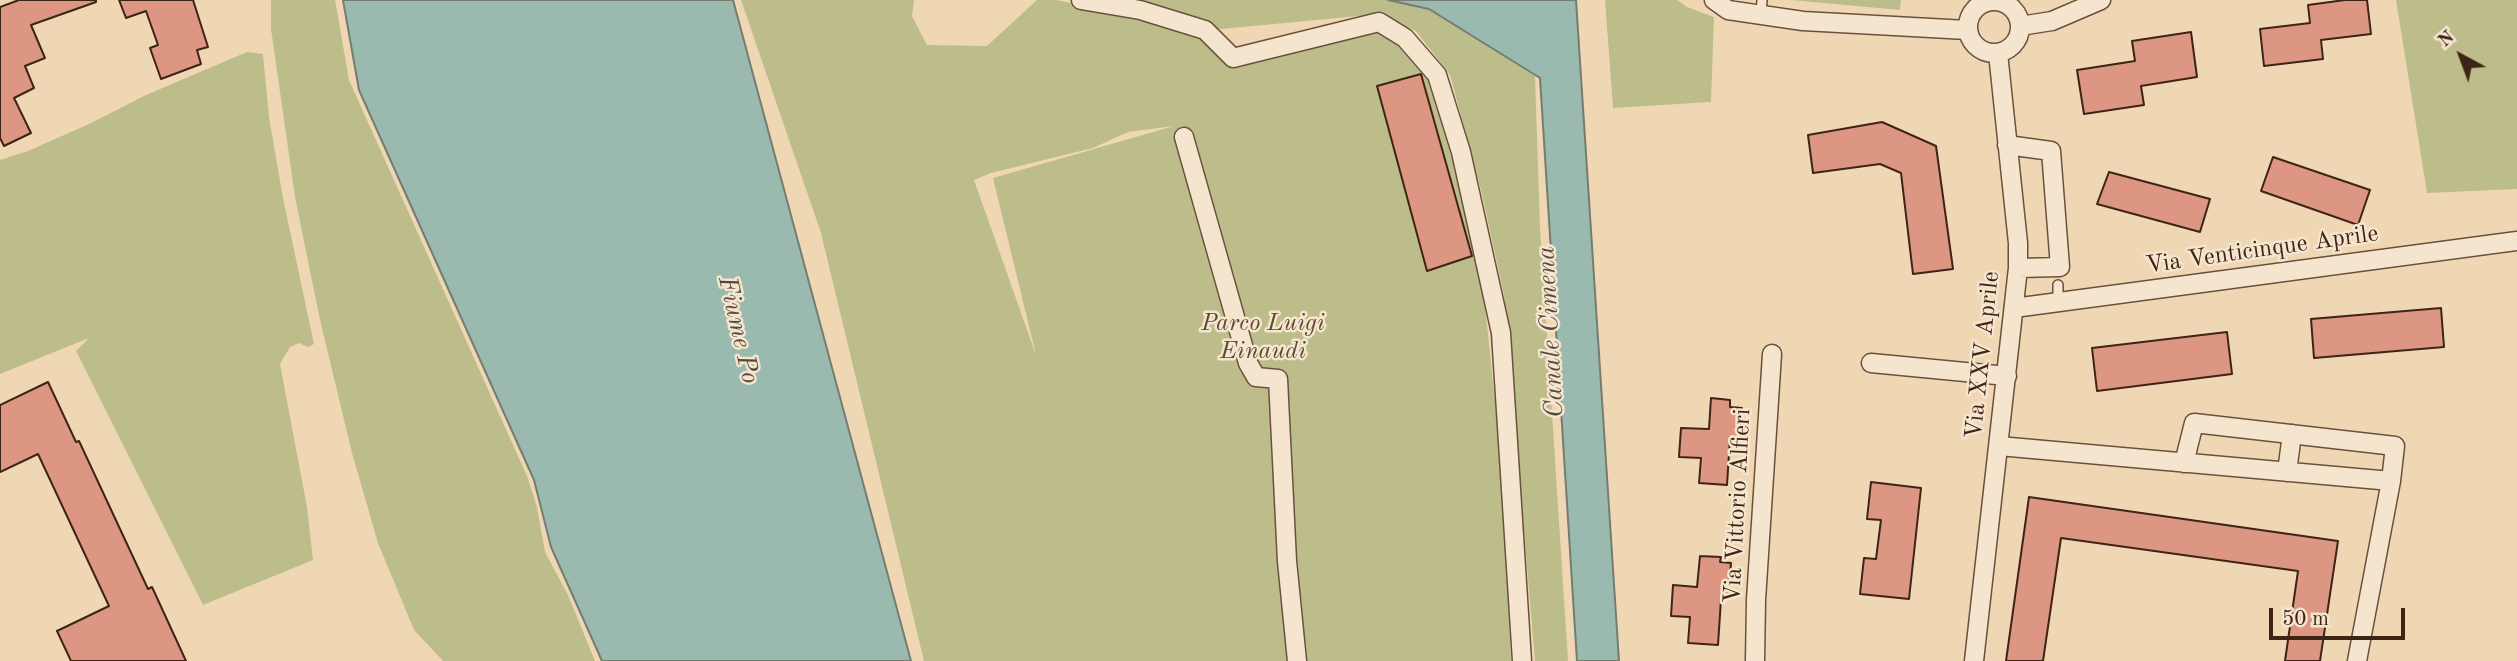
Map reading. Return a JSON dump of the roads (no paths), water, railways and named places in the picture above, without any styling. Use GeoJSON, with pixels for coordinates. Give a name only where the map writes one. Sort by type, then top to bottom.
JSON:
{"type":"FeatureCollection","features":[{"type":"Feature","properties":{"kind":"street"},"geometry":{"type":"LineString","coordinates":[[1082,0],[1140,10],[1205,30],[1233,58],[1379,22],[1405,38],[1437,75],[1461,152],[1501,333],[1522,661]]}},
{"type":"Feature","properties":{"kind":"street"},"geometry":{"type":"LineString","coordinates":[[1714,0],[1737,17],[1761,7],[1803,21],[1967,30]]}},
{"type":"Feature","properties":{"kind":"street"},"geometry":{"type":"LineString","coordinates":[[2020,26],[2052,21],[2101,0]]}},
{"type":"Feature","properties":{"kind":"street"},"geometry":{"type":"LineString","coordinates":[[1986,1],[2009,5],[2017,15],[2020,26],[2018,36],[2011,47],[1998,53],[1980,49],[1971,40],[1967,30],[1975,9],[1986,1]]}},
{"type":"Feature","properties":{"kind":"street","name":"Via XXV Aprile"},"geometry":{"type":"LineString","coordinates":[[1974,661],[2018,268],[2018,243],[1998,53]]}},
{"type":"Feature","properties":{"kind":"street"},"geometry":{"type":"LineString","coordinates":[[1184,137],[1248,363],[1255,377],[1278,379],[1287,561],[1297,661]]}},
{"type":"Feature","properties":{"kind":"street"},"geometry":{"type":"LineString","coordinates":[[2007,145],[2051,151],[2060,267],[2018,268]]}},
{"type":"Feature","properties":{"kind":"street","name":"Via Venticinque Aprile"},"geometry":{"type":"LineString","coordinates":[[2014,308],[2058,293],[2517,241]]}},
{"type":"Feature","properties":{"kind":"street","name":"Via Vittorio Alfieri"},"geometry":{"type":"LineString","coordinates":[[1755,661],[1772,354]]}},
{"type":"Feature","properties":{"kind":"street"},"geometry":{"type":"LineString","coordinates":[[1871,363],[2007,376]]}},
{"type":"Feature","properties":{"kind":"street"},"geometry":{"type":"LineString","coordinates":[[2184,463],[2194,424],[2395,446],[2391,481],[2357,661]]}},
{"type":"Feature","properties":{"kind":"street"},"geometry":{"type":"LineString","coordinates":[[2287,472],[2292,434]]}},
{"type":"Feature","properties":{"kind":"street"},"geometry":{"type":"LineString","coordinates":[[1998,446],[2391,481]]}},
{"type":"Feature","properties":{"kind":"water","name":"Fiume Po"},"geometry":{"type":"Polygon","coordinates":[[[343,0],[733,0],[911,661],[602,661],[551,547],[534,480],[359,90],[343,0]]]}},
{"type":"Feature","properties":{"kind":"water"},"geometry":{"type":"Polygon","coordinates":[[[1388,0],[1576,0],[1619,661],[1577,661],[1540,78],[1429,9],[1388,0]]]}},
{"type":"Feature","properties":{"kind":"park label","name":"Parco Luigi Einaudi"},"geometry":{"type":"Point","coordinates":[1263,338]}},
{"type":"Feature","properties":{"kind":"water label","name":"Canale Cimena"},"geometry":{"type":"Point","coordinates":[1551,332]}}]}
